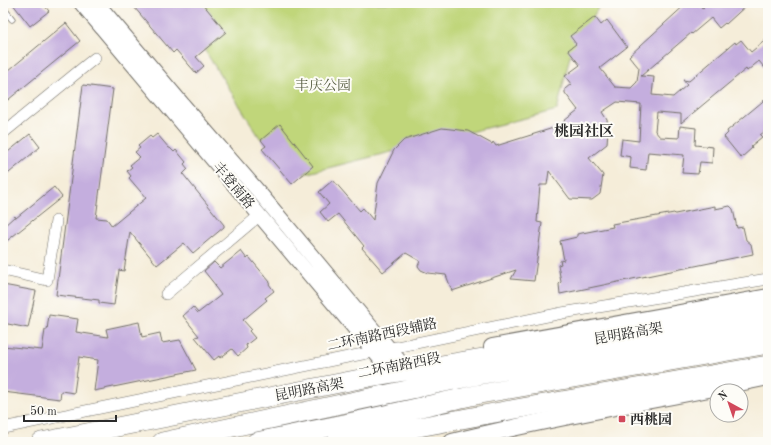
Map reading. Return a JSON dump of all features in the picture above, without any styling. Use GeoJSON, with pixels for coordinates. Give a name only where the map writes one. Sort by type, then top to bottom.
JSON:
{"type":"FeatureCollection","features":[{"type":"Feature","properties":{"kind":"highway","name":"昆明路高架"},"geometry":{"type":"LineString","coordinates":[[41,442],[370,377],[768,310]]}},
{"type":"Feature","properties":{"kind":"highway","name":"二环南路西段"},"geometry":{"type":"LineString","coordinates":[[162,442],[478,375],[768,325]]}},
{"type":"Feature","properties":{"kind":"highway"},"geometry":{"type":"LineString","coordinates":[[256,442],[480,394],[768,344]]}},
{"type":"Feature","properties":{"kind":"highway"},"geometry":{"type":"LineString","coordinates":[[337,442],[527,406],[768,365]]}},
{"type":"Feature","properties":{"kind":"main road","name":"二环南路西段"},"geometry":{"type":"LineString","coordinates":[[31,442],[394,366],[768,297]]}},
{"type":"Feature","properties":{"kind":"main road"},"geometry":{"type":"LineString","coordinates":[[452,442],[489,437],[768,377]]}},
{"type":"Feature","properties":{"kind":"street","name":"丰登南路"},"geometry":{"type":"LineString","coordinates":[[81,3],[373,351],[394,366]]}},
{"type":"Feature","properties":{"kind":"street","name":"丰登南路"},"geometry":{"type":"LineString","coordinates":[[97,3],[258,191],[388,348],[394,366]]}},
{"type":"Feature","properties":{"kind":"street"},"geometry":{"type":"LineString","coordinates":[[3,133],[95,58]]}},
{"type":"Feature","properties":{"kind":"street"},"geometry":{"type":"LineString","coordinates":[[166,294],[260,215]]}},
{"type":"Feature","properties":{"kind":"street"},"geometry":{"type":"LineString","coordinates":[[3,270],[48,280],[56,221]]}},
{"type":"Feature","properties":{"kind":"street","name":"二环南路西段辅路"},"geometry":{"type":"LineString","coordinates":[[3,428],[562,313],[768,279]]}},
{"type":"Feature","properties":{"kind":"lane"},"geometry":{"type":"LineString","coordinates":[[3,8],[12,19]]}},
{"type":"Feature","properties":{"kind":"green space","name":"丰庆公园"},"geometry":{"type":"Polygon","coordinates":[[[175,3],[601,3],[570,56],[557,110],[296,176],[260,138],[175,3]]]}},
{"type":"Feature","properties":{"kind":"building"},"geometry":{"type":"Polygon","coordinates":[[[12,3],[42,3],[49,11],[30,26],[12,3]]]}},
{"type":"Feature","properties":{"kind":"building"},"geometry":{"type":"Polygon","coordinates":[[[140,3],[202,3],[226,32],[196,57],[204,66],[196,73],[176,50],[173,53],[134,7],[140,3]]]}},
{"type":"Feature","properties":{"kind":"building"},"geometry":{"type":"Polygon","coordinates":[[[687,3],[698,3],[703,9],[709,3],[749,3],[726,24],[725,23],[719,28],[711,18],[692,34],[691,33],[641,76],[654,77],[652,95],[673,97],[687,85],[683,80],[689,81],[735,42],[736,44],[741,40],[751,52],[768,38],[768,72],[759,61],[747,71],[746,69],[681,123],[681,114],[657,112],[655,131],[660,137],[679,138],[680,126],[696,128],[695,145],[713,147],[712,163],[700,162],[698,174],[682,173],[684,155],[648,152],[646,170],[630,168],[631,157],[620,155],[622,139],[639,141],[641,104],[617,102],[602,112],[607,120],[607,144],[589,158],[603,175],[600,194],[592,200],[570,199],[549,171],[547,185],[540,185],[537,222],[542,223],[534,281],[511,279],[516,270],[452,291],[446,275],[428,273],[421,270],[418,266],[420,261],[406,253],[383,272],[362,248],[364,246],[338,214],[328,222],[320,212],[329,204],[319,192],[333,180],[360,211],[363,208],[373,220],[378,183],[394,150],[404,140],[442,128],[468,131],[492,144],[493,142],[496,146],[563,125],[564,121],[578,110],[565,93],[565,89],[571,84],[565,76],[580,65],[568,50],[576,44],[570,36],[595,17],[601,25],[607,20],[627,47],[600,68],[615,87],[631,88],[637,82],[639,68],[629,56],[687,3]]]}},
{"type":"Feature","properties":{"kind":"building"},"geometry":{"type":"Polygon","coordinates":[[[66,23],[80,41],[3,104],[3,75],[66,23]]]}},
{"type":"Feature","properties":{"kind":"building"},"geometry":{"type":"Polygon","coordinates":[[[83,85],[113,89],[96,218],[107,219],[112,226],[146,198],[129,178],[131,176],[127,171],[132,167],[130,165],[140,157],[135,152],[140,148],[138,146],[150,136],[152,138],[157,134],[169,148],[174,152],[176,150],[186,162],[184,164],[188,169],[183,174],[224,225],[224,227],[193,253],[184,243],[157,265],[130,232],[124,271],[119,270],[114,305],[99,303],[99,300],[56,295],[83,85]]]}},
{"type":"Feature","properties":{"kind":"building"},"geometry":{"type":"Polygon","coordinates":[[[768,97],[768,129],[760,135],[762,137],[751,146],[752,148],[741,158],[724,137],[728,133],[727,131],[768,97]]]}},
{"type":"Feature","properties":{"kind":"building"},"geometry":{"type":"Polygon","coordinates":[[[280,124],[313,166],[292,184],[262,149],[266,146],[261,140],[280,124]]]}},
{"type":"Feature","properties":{"kind":"building"},"geometry":{"type":"Polygon","coordinates":[[[30,134],[40,147],[3,178],[3,156],[30,134]]]}},
{"type":"Feature","properties":{"kind":"building"},"geometry":{"type":"Polygon","coordinates":[[[54,187],[62,197],[3,244],[3,227],[15,216],[16,218],[54,187]]]}},
{"type":"Feature","properties":{"kind":"building"},"geometry":{"type":"Polygon","coordinates":[[[715,206],[715,209],[730,206],[733,209],[737,228],[743,227],[746,240],[751,244],[753,254],[560,294],[559,284],[561,282],[558,265],[561,264],[560,261],[564,260],[560,241],[577,237],[577,234],[613,227],[612,224],[715,206]]]}},
{"type":"Feature","properties":{"kind":"building"},"geometry":{"type":"Polygon","coordinates":[[[241,251],[247,259],[249,257],[270,282],[269,284],[274,291],[265,298],[267,300],[243,320],[251,329],[249,331],[255,338],[246,345],[247,348],[238,356],[232,349],[220,358],[219,356],[214,360],[195,337],[199,336],[183,316],[193,307],[198,313],[221,295],[204,271],[214,262],[220,268],[241,251]]]}},
{"type":"Feature","properties":{"kind":"building"},"geometry":{"type":"Polygon","coordinates":[[[3,285],[36,291],[28,328],[3,323],[3,285]]]}},
{"type":"Feature","properties":{"kind":"building"},"geometry":{"type":"Polygon","coordinates":[[[49,315],[78,319],[76,332],[108,337],[106,329],[139,322],[142,337],[160,333],[162,343],[180,340],[196,370],[94,391],[98,360],[79,357],[74,393],[61,391],[60,399],[3,392],[3,346],[42,350],[49,315]]]}},
{"type":"Feature","properties":{"kind":"place","name":"西桃园"},"geometry":{"type":"Point","coordinates":[622,419]}},
{"type":"Feature","properties":{"kind":"district","name":"桃园社区"},"geometry":{"type":"Point","coordinates":[584,131]}}]}
